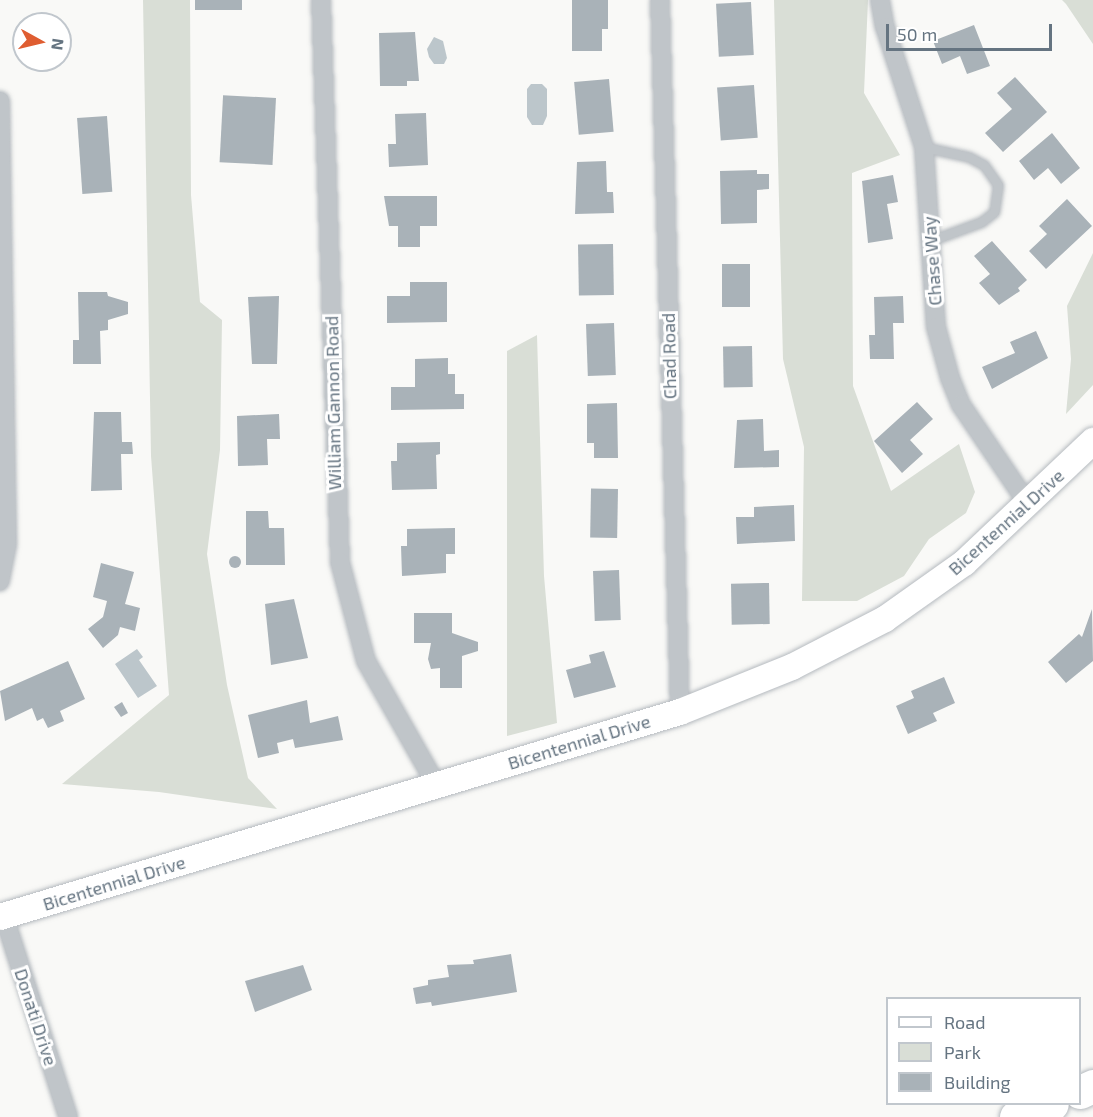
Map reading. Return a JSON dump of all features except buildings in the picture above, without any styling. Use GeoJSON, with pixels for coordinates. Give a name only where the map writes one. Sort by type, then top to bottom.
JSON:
{"type":"FeatureCollection","features":[{"type":"Feature","properties":{"kind":"highway"},"geometry":{"type":"LineString","coordinates":[[1016,1117],[1049,1105]]}},
{"type":"Feature","properties":{"kind":"street","name":"William Gannon Road"},"geometry":{"type":"LineString","coordinates":[[321,0],[340,562],[366,661],[436,784]]}},
{"type":"Feature","properties":{"kind":"street","name":"Chad Road"},"geometry":{"type":"LineString","coordinates":[[660,0],[680,712]]}},
{"type":"Feature","properties":{"kind":"street","name":"Chase Way"},"geometry":{"type":"LineString","coordinates":[[880,0],[885,27],[924,147],[936,327],[950,378],[961,405],[1028,504]]}},
{"type":"Feature","properties":{"kind":"street"},"geometry":{"type":"LineString","coordinates":[[0,101],[7,544],[0,581]]}},
{"type":"Feature","properties":{"kind":"street","name":"Bicentennial Drive"},"geometry":{"type":"LineString","coordinates":[[2,917],[680,712],[792,667],[885,619],[964,563],[1093,441]]}},
{"type":"Feature","properties":{"kind":"street","name":"Donati Drive"},"geometry":{"type":"LineString","coordinates":[[2,917],[68,1117]]}},
{"type":"Feature","properties":{"kind":"lane"},"geometry":{"type":"LineString","coordinates":[[924,147],[969,157],[984,165],[998,185],[994,212],[981,222],[930,241]]}},
{"type":"Feature","properties":{"kind":"green space"},"geometry":{"type":"Polygon","coordinates":[[[143,0],[190,0],[191,195],[200,302],[222,320],[220,450],[207,554],[227,685],[248,778],[277,809],[159,792],[62,784],[169,695],[151,456],[143,0]]]}},
{"type":"Feature","properties":{"kind":"green space"},"geometry":{"type":"Polygon","coordinates":[[[774,0],[868,0],[864,93],[900,155],[852,173],[853,386],[891,491],[959,444],[975,492],[966,513],[929,539],[904,576],[857,601],[802,601],[804,447],[783,359],[774,0]]]}},
{"type":"Feature","properties":{"kind":"green space"},"geometry":{"type":"Polygon","coordinates":[[[1062,0],[1093,0],[1093,44],[1066,4],[1062,0]]]}},
{"type":"Feature","properties":{"kind":"green space"},"geometry":{"type":"Polygon","coordinates":[[[1093,253],[1093,385],[1066,414],[1071,359],[1067,306],[1093,253]]]}},
{"type":"Feature","properties":{"kind":"green space"},"geometry":{"type":"Polygon","coordinates":[[[537,335],[544,576],[557,723],[507,736],[507,351],[537,335]]]}},
{"type":"Feature","properties":{"kind":"shaded area"},"geometry":{"type":"Polygon","coordinates":[[[434,37],[443,41],[447,58],[444,64],[434,64],[429,57],[427,49],[434,37]]]}},
{"type":"Feature","properties":{"kind":"shaded area"},"geometry":{"type":"Polygon","coordinates":[[[531,84],[542,84],[547,89],[547,116],[543,125],[532,125],[527,117],[527,89],[531,84]]]}},
{"type":"Feature","properties":{"kind":"shaded area"},"geometry":{"type":"Polygon","coordinates":[[[137,649],[143,657],[139,660],[157,686],[138,698],[115,664],[137,649]]]}}]}
